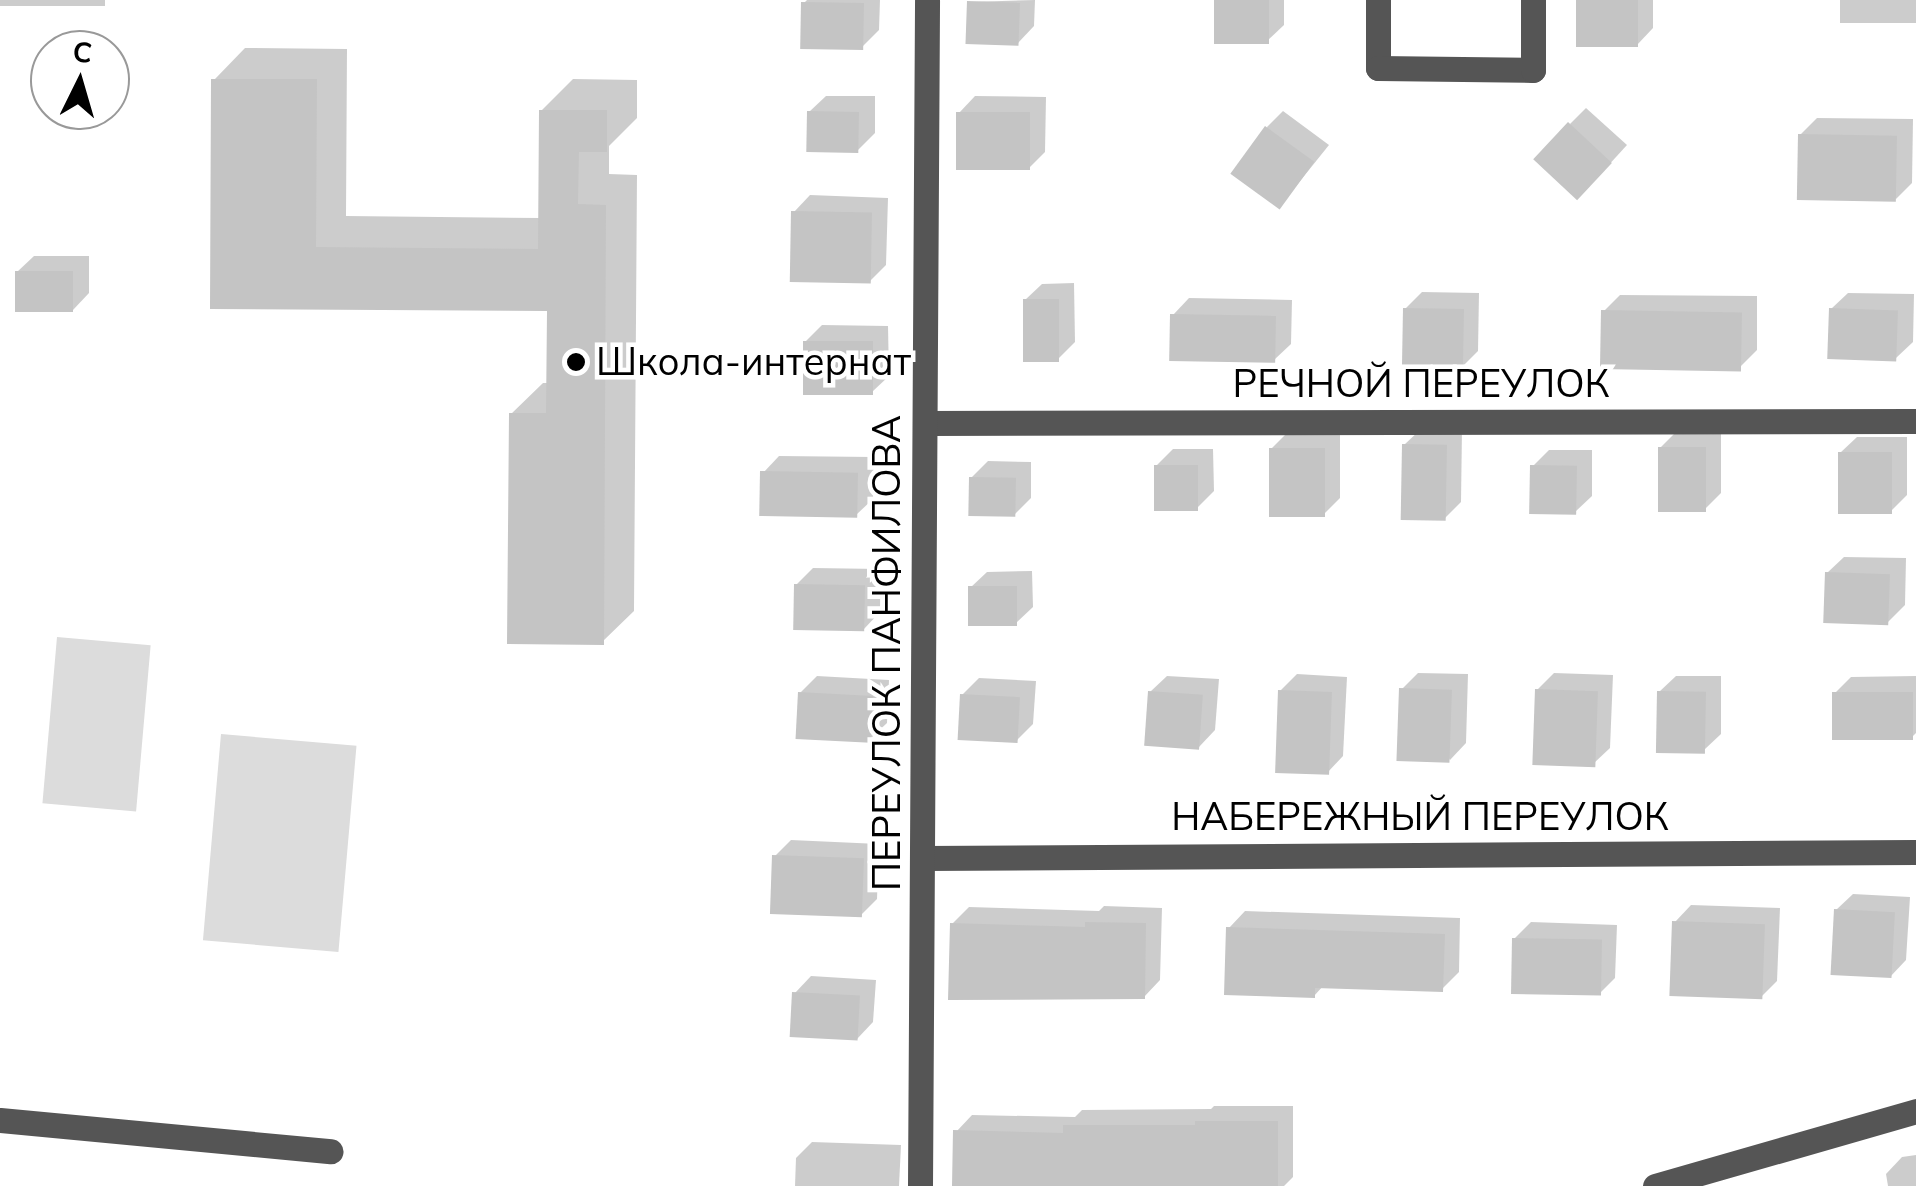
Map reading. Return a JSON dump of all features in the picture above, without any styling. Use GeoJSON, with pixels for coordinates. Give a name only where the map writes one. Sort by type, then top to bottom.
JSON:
{"type":"FeatureCollection","features":[{"type":"Feature","properties":{"kind":"lane","name":"ПЕРЕУЛОК ПАНФИЛОВА"},"geometry":{"type":"LineString","coordinates":[[920,1186],[927,0]]}},
{"type":"Feature","properties":{"kind":"lane"},"geometry":{"type":"LineString","coordinates":[[1378,0],[1378,68],[1532,70],[1533,0]]}},
{"type":"Feature","properties":{"kind":"lane","name":"РЕЧНОЙ ПЕРЕУЛОК"},"geometry":{"type":"LineString","coordinates":[[926,423],[1916,421]]}},
{"type":"Feature","properties":{"kind":"lane","name":"НАБЕРЕЖНЫЙ ПЕРЕУЛОК"},"geometry":{"type":"LineString","coordinates":[[924,858],[1916,852]]}},
{"type":"Feature","properties":{"kind":"lane"},"geometry":{"type":"LineString","coordinates":[[1655,1186],[1916,1111]]}},
{"type":"Feature","properties":{"kind":"lane"},"geometry":{"type":"LineString","coordinates":[[0,1120],[331,1151]]}},
{"type":"Feature","properties":{"kind":"shaded area"},"geometry":{"type":"Polygon","coordinates":[[[57,637],[151,645],[136,812],[42,803],[57,637]]]}},
{"type":"Feature","properties":{"kind":"shaded area"},"geometry":{"type":"Polygon","coordinates":[[[221,734],[356,746],[338,952],[203,940],[221,734]]]}},
{"type":"Feature","properties":{"kind":"building"},"geometry":{"type":"Polygon","coordinates":[[[1214,0],[1269,0],[1269,44],[1214,44],[1214,0]]]}},
{"type":"Feature","properties":{"kind":"building"},"geometry":{"type":"Polygon","coordinates":[[[1576,0],[1638,0],[1638,47],[1576,47],[1576,0]]]}},
{"type":"Feature","properties":{"kind":"building"},"geometry":{"type":"Polygon","coordinates":[[[967,1],[1020,3],[1018,46],[965,44],[967,1]]]}},
{"type":"Feature","properties":{"kind":"building"},"geometry":{"type":"Polygon","coordinates":[[[801,2],[864,3],[863,50],[800,49],[801,2]]]}},
{"type":"Feature","properties":{"kind":"building","name":"Школа-интернат"},"geometry":{"type":"Polygon","coordinates":[[[211,79],[317,79],[316,247],[538,249],[539,110],[607,110],[607,152],[579,152],[578,204],[606,205],[604,645],[507,644],[509,413],[546,413],[547,311],[210,309],[211,79]]]}},
{"type":"Feature","properties":{"kind":"building"},"geometry":{"type":"Polygon","coordinates":[[[807,111],[859,112],[858,153],[806,152],[807,111]]]}},
{"type":"Feature","properties":{"kind":"building"},"geometry":{"type":"Polygon","coordinates":[[[956,112],[1030,112],[1030,170],[956,170],[956,112]]]}},
{"type":"Feature","properties":{"kind":"building"},"geometry":{"type":"Polygon","coordinates":[[[1568,122],[1612,163],[1577,200],[1533,159],[1568,122]]]}},
{"type":"Feature","properties":{"kind":"building"},"geometry":{"type":"Polygon","coordinates":[[[1265,126],[1314,162],[1280,210],[1230,174],[1265,126]]]}},
{"type":"Feature","properties":{"kind":"building"},"geometry":{"type":"Polygon","coordinates":[[[1798,134],[1897,136],[1896,202],[1797,200],[1798,134]]]}},
{"type":"Feature","properties":{"kind":"building"},"geometry":{"type":"Polygon","coordinates":[[[791,211],[872,212],[871,283],[790,282],[791,211]]]}},
{"type":"Feature","properties":{"kind":"building"},"geometry":{"type":"Polygon","coordinates":[[[15,271],[73,271],[73,312],[15,312],[15,271]]]}},
{"type":"Feature","properties":{"kind":"building"},"geometry":{"type":"Polygon","coordinates":[[[1023,299],[1059,299],[1059,362],[1023,362],[1023,299]]]}},
{"type":"Feature","properties":{"kind":"building"},"geometry":{"type":"Polygon","coordinates":[[[1403,308],[1464,309],[1463,371],[1402,370],[1403,308]]]}},
{"type":"Feature","properties":{"kind":"building"},"geometry":{"type":"Polygon","coordinates":[[[1829,308],[1898,310],[1896,361],[1827,359],[1829,308]]]}},
{"type":"Feature","properties":{"kind":"building"},"geometry":{"type":"Polygon","coordinates":[[[1601,310],[1742,312],[1741,371],[1600,369],[1601,310]]]}},
{"type":"Feature","properties":{"kind":"building"},"geometry":{"type":"Polygon","coordinates":[[[1170,314],[1276,316],[1275,363],[1169,361],[1170,314]]]}},
{"type":"Feature","properties":{"kind":"building"},"geometry":{"type":"Polygon","coordinates":[[[803,341],[873,341],[873,395],[803,395],[803,341]]]}},
{"type":"Feature","properties":{"kind":"building"},"geometry":{"type":"Polygon","coordinates":[[[1402,444],[1447,445],[1446,521],[1401,520],[1402,444]]]}},
{"type":"Feature","properties":{"kind":"building"},"geometry":{"type":"Polygon","coordinates":[[[1658,447],[1706,447],[1706,512],[1658,512],[1658,447]]]}},
{"type":"Feature","properties":{"kind":"building"},"geometry":{"type":"Polygon","coordinates":[[[1269,448],[1325,448],[1325,517],[1269,517],[1269,448]]]}},
{"type":"Feature","properties":{"kind":"building"},"geometry":{"type":"Polygon","coordinates":[[[1838,452],[1892,452],[1892,514],[1838,514],[1838,452]]]}},
{"type":"Feature","properties":{"kind":"building"},"geometry":{"type":"Polygon","coordinates":[[[1154,465],[1198,465],[1198,511],[1154,511],[1154,465]]]}},
{"type":"Feature","properties":{"kind":"building"},"geometry":{"type":"Polygon","coordinates":[[[1530,465],[1577,466],[1576,515],[1529,514],[1530,465]]]}},
{"type":"Feature","properties":{"kind":"building"},"geometry":{"type":"Polygon","coordinates":[[[760,471],[858,473],[857,518],[759,516],[760,471]]]}},
{"type":"Feature","properties":{"kind":"building"},"geometry":{"type":"Polygon","coordinates":[[[969,477],[1016,478],[1015,517],[968,516],[969,477]]]}},
{"type":"Feature","properties":{"kind":"building"},"geometry":{"type":"Polygon","coordinates":[[[1825,572],[1890,574],[1888,625],[1823,623],[1825,572]]]}},
{"type":"Feature","properties":{"kind":"building"},"geometry":{"type":"Polygon","coordinates":[[[794,584],[865,585],[864,631],[793,630],[794,584]]]}},
{"type":"Feature","properties":{"kind":"building"},"geometry":{"type":"Polygon","coordinates":[[[968,586],[1017,586],[1017,626],[968,626],[968,586]]]}},
{"type":"Feature","properties":{"kind":"building"},"geometry":{"type":"Polygon","coordinates":[[[1399,688],[1452,690],[1449,763],[1396,761],[1399,688]]]}},
{"type":"Feature","properties":{"kind":"building"},"geometry":{"type":"Polygon","coordinates":[[[1535,689],[1598,691],[1595,767],[1532,765],[1535,689]]]}},
{"type":"Feature","properties":{"kind":"building"},"geometry":{"type":"Polygon","coordinates":[[[1278,690],[1332,692],[1329,775],[1275,773],[1278,690]]]}},
{"type":"Feature","properties":{"kind":"building"},"geometry":{"type":"Polygon","coordinates":[[[1148,691],[1203,695],[1199,750],[1144,746],[1148,691]]]}},
{"type":"Feature","properties":{"kind":"building"},"geometry":{"type":"Polygon","coordinates":[[[1657,691],[1706,692],[1705,754],[1656,753],[1657,691]]]}},
{"type":"Feature","properties":{"kind":"building"},"geometry":{"type":"Polygon","coordinates":[[[798,692],[873,696],[870,743],[796,739],[798,692]]]}},
{"type":"Feature","properties":{"kind":"building"},"geometry":{"type":"Polygon","coordinates":[[[1832,692],[1913,692],[1913,740],[1832,740],[1832,692]]]}},
{"type":"Feature","properties":{"kind":"building"},"geometry":{"type":"Polygon","coordinates":[[[960,694],[1020,697],[1018,743],[958,740],[960,694]]]}},
{"type":"Feature","properties":{"kind":"building"},"geometry":{"type":"Polygon","coordinates":[[[772,855],[864,858],[862,917],[770,914],[772,855]]]}},
{"type":"Feature","properties":{"kind":"building"},"geometry":{"type":"Polygon","coordinates":[[[1834,909],[1895,912],[1891,978],[1831,975],[1834,909]]]}},
{"type":"Feature","properties":{"kind":"building"},"geometry":{"type":"Polygon","coordinates":[[[1672,921],[1765,924],[1762,999],[1669,996],[1672,921]]]}},
{"type":"Feature","properties":{"kind":"building"},"geometry":{"type":"Polygon","coordinates":[[[1085,922],[1146,923],[1145,999],[948,1000],[950,923],[1085,927],[1085,922]]]}},
{"type":"Feature","properties":{"kind":"building"},"geometry":{"type":"Polygon","coordinates":[[[1226,927],[1445,934],[1443,992],[1315,988],[1315,998],[1224,995],[1226,927]]]}},
{"type":"Feature","properties":{"kind":"building"},"geometry":{"type":"Polygon","coordinates":[[[1512,938],[1602,940],[1601,996],[1511,994],[1512,938]]]}},
{"type":"Feature","properties":{"kind":"building"},"geometry":{"type":"Polygon","coordinates":[[[792,992],[860,996],[858,1040],[790,1037],[792,992]]]}},
{"type":"Feature","properties":{"kind":"building"},"geometry":{"type":"Polygon","coordinates":[[[1195,1121],[1278,1121],[1278,1186],[952,1186],[953,1130],[1063,1133],[1063,1125],[1195,1125],[1195,1121]]]}},
{"type":"Feature","properties":{"kind":"place","name":"Школа-интернат"},"geometry":{"type":"Point","coordinates":[576,362]}}]}
